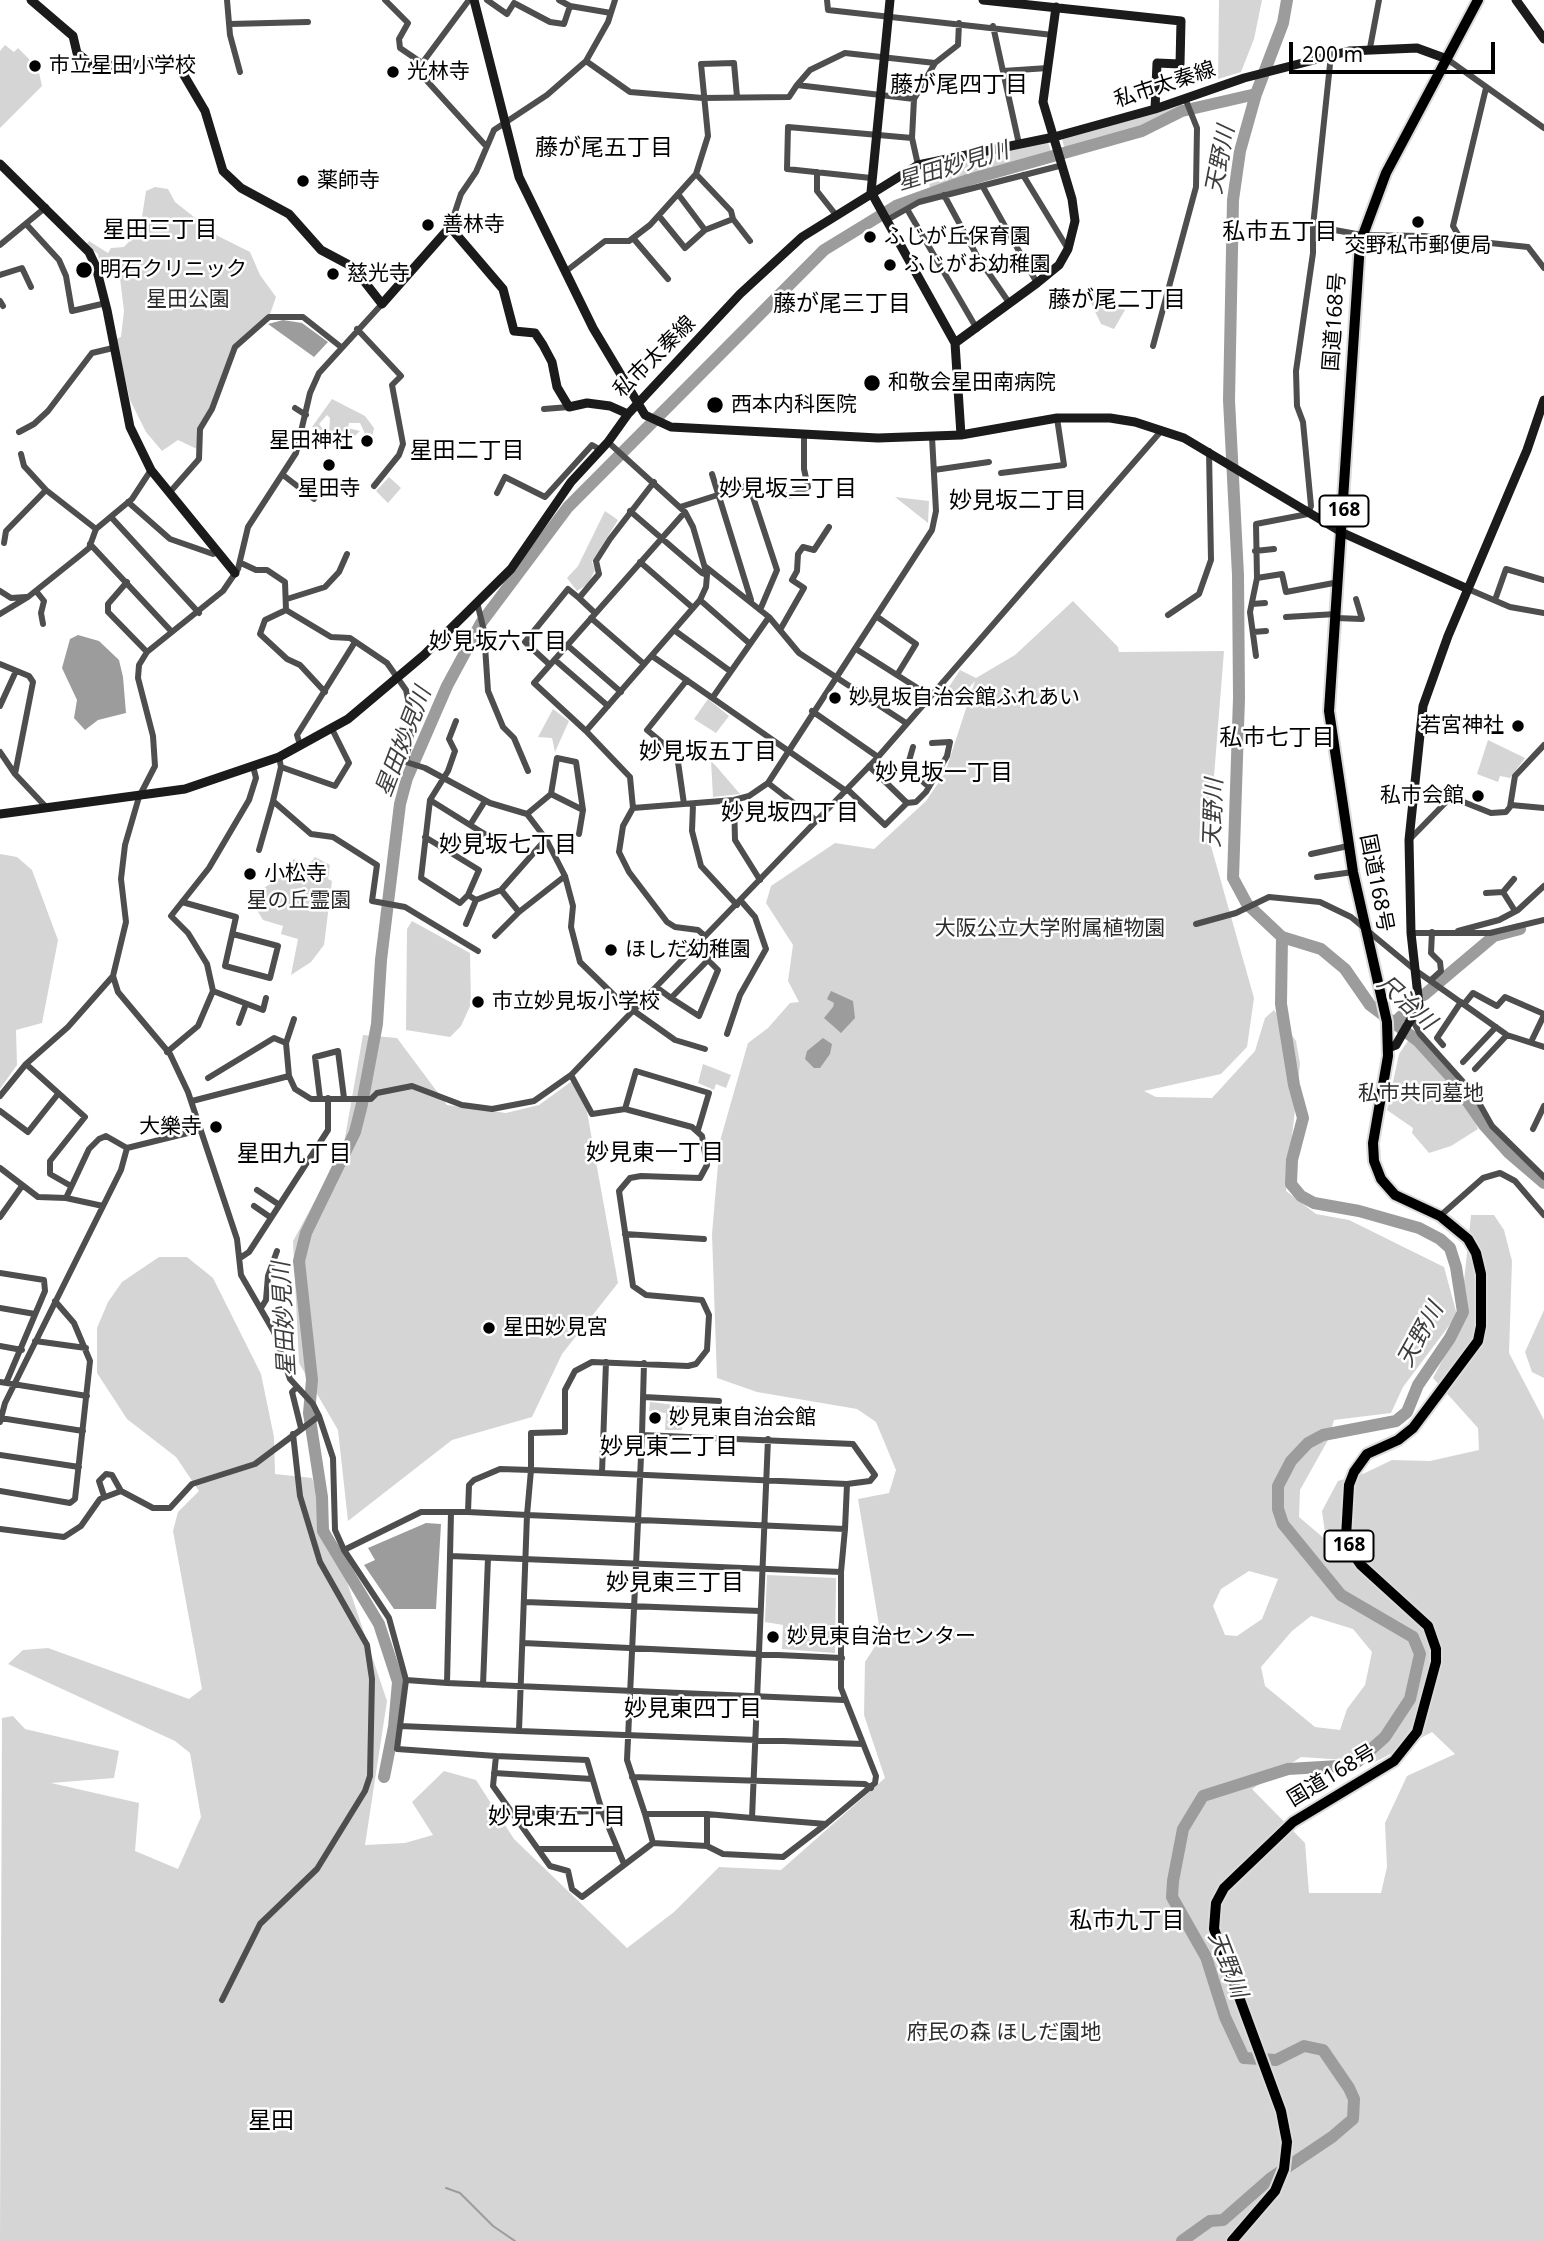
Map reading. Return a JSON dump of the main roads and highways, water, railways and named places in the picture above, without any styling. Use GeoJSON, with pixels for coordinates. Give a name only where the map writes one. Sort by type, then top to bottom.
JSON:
{"type":"FeatureCollection","features":[{"type":"Feature","properties":{"kind":"highway","name":"国道168号"},"geometry":{"type":"LineString","coordinates":[[1232,2241],[1275,2192],[1282,2178],[1287,2149],[1286,2127],[1214,1929],[1214,1913],[1219,1897],[1237,1874],[1293,1822],[1322,1801],[1377,1772],[1405,1749],[1417,1732],[1436,1662],[1436,1649],[1428,1626],[1362,1565],[1349,1548],[1349,1485],[1360,1462],[1376,1449],[1398,1440],[1413,1428],[1480,1336],[1482,1287],[1476,1253],[1461,1231],[1440,1216],[1395,1195],[1381,1179],[1374,1161],[1373,1143],[1388,1048],[1387,1022],[1353,872],[1329,711],[1343,533],[1354,305],[1363,235],[1385,173],[1478,0]]}},
{"type":"Feature","properties":{"kind":"waterway","name":"天野川"},"geometry":{"type":"LineString","coordinates":[[1182,2241],[1210,2221],[1223,2220],[1271,2178],[1332,2137],[1353,2119],[1354,2099],[1323,2050],[1304,2046],[1276,2060],[1244,2058],[1225,2017],[1206,1957],[1172,1897],[1173,1881],[1183,1829],[1203,1796],[1288,1769],[1339,1766],[1357,1762],[1385,1737],[1410,1699],[1420,1654],[1413,1637],[1341,1595],[1283,1524],[1278,1509],[1278,1486],[1291,1461],[1308,1443],[1323,1435],[1396,1421],[1407,1412],[1418,1385],[1450,1338],[1463,1312],[1456,1267],[1450,1248],[1440,1239],[1419,1228],[1359,1211],[1314,1203],[1301,1196],[1291,1184],[1292,1160],[1303,1118],[1294,1085],[1281,1004],[1282,937],[1247,904],[1233,878],[1239,698],[1238,575],[1229,400],[1233,200],[1240,151],[1256,94],[1283,23],[1287,0]]}},
{"type":"Feature","properties":{"kind":"waterway","name":"星田妙見川"},"geometry":{"type":"LineString","coordinates":[[384,1777],[394,1727],[398,1682],[379,1624],[323,1531],[322,1497],[309,1413],[312,1380],[299,1261],[306,1233],[355,1132],[377,1024],[381,960],[400,804],[407,778],[447,686],[481,623],[568,507],[824,250],[896,206],[968,180],[1142,131],[1182,111],[1256,94]]}},
{"type":"Feature","properties":{"kind":"waterway"},"geometry":{"type":"LineString","coordinates":[[1424,995],[1494,936],[1520,929]]}},
{"type":"Feature","properties":{"kind":"waterway","name":"尺治川"},"geometry":{"type":"LineString","coordinates":[[1282,937],[1321,949],[1345,969],[1370,1005],[1418,1041],[1450,1076],[1484,1125],[1509,1153],[1544,1183]]}},
{"type":"Feature","properties":{"kind":"waterway"},"geometry":{"type":"LineString","coordinates":[[1395,1022],[1413,1005]]}},
{"type":"Feature","properties":{"kind":"waterway"},"geometry":{"type":"LineString","coordinates":[[446,2188],[460,2193],[493,2226],[515,2241]]}},
{"type":"Feature","properties":{"kind":"place","name":"市立星田小学校"},"geometry":{"type":"Point","coordinates":[35,66]}},
{"type":"Feature","properties":{"kind":"place","name":"光林寺"},"geometry":{"type":"Point","coordinates":[393,72]}},
{"type":"Feature","properties":{"kind":"place","name":"薬師寺"},"geometry":{"type":"Point","coordinates":[303,181]}},
{"type":"Feature","properties":{"kind":"place","name":"交野私市郵便局"},"geometry":{"type":"Point","coordinates":[1418,222]}},
{"type":"Feature","properties":{"kind":"place","name":"善林寺"},"geometry":{"type":"Point","coordinates":[428,225]}},
{"type":"Feature","properties":{"kind":"place","name":"ふじが丘保育園"},"geometry":{"type":"Point","coordinates":[870,237]}},
{"type":"Feature","properties":{"kind":"place","name":"ふじがお幼稚園"},"geometry":{"type":"Point","coordinates":[890,265]}},
{"type":"Feature","properties":{"kind":"place","name":"明石クリニック"},"geometry":{"type":"Point","coordinates":[84,270]}},
{"type":"Feature","properties":{"kind":"place","name":"慈光寺"},"geometry":{"type":"Point","coordinates":[333,274]}},
{"type":"Feature","properties":{"kind":"place","name":"和敬会星田南病院"},"geometry":{"type":"Point","coordinates":[872,383]}},
{"type":"Feature","properties":{"kind":"place","name":"西本内科医院"},"geometry":{"type":"Point","coordinates":[715,405]}},
{"type":"Feature","properties":{"kind":"place","name":"星田神社"},"geometry":{"type":"Point","coordinates":[367,441]}},
{"type":"Feature","properties":{"kind":"place","name":"星田寺"},"geometry":{"type":"Point","coordinates":[329,465]}},
{"type":"Feature","properties":{"kind":"place","name":"妙見坂自治会館ふれあい"},"geometry":{"type":"Point","coordinates":[835,698]}},
{"type":"Feature","properties":{"kind":"place","name":"若宮神社"},"geometry":{"type":"Point","coordinates":[1518,726]}},
{"type":"Feature","properties":{"kind":"place","name":"私市会館"},"geometry":{"type":"Point","coordinates":[1478,796]}},
{"type":"Feature","properties":{"kind":"place","name":"小松寺"},"geometry":{"type":"Point","coordinates":[250,874]}},
{"type":"Feature","properties":{"kind":"place","name":"ほしだ幼稚園"},"geometry":{"type":"Point","coordinates":[611,950]}},
{"type":"Feature","properties":{"kind":"place","name":"市立妙見坂小学校"},"geometry":{"type":"Point","coordinates":[478,1002]}},
{"type":"Feature","properties":{"kind":"place","name":"大樂寺"},"geometry":{"type":"Point","coordinates":[216,1127]}},
{"type":"Feature","properties":{"kind":"place","name":"星田妙見宮"},"geometry":{"type":"Point","coordinates":[489,1328]}},
{"type":"Feature","properties":{"kind":"place","name":"妙見東自治会館"},"geometry":{"type":"Point","coordinates":[655,1418]}},
{"type":"Feature","properties":{"kind":"place","name":"妙見東自治センター"},"geometry":{"type":"Point","coordinates":[773,1637]}},
{"type":"Feature","properties":{"kind":"district","name":"藤が尾四丁目"},"geometry":{"type":"Point","coordinates":[959,85]}},
{"type":"Feature","properties":{"kind":"district","name":"藤が尾五丁目"},"geometry":{"type":"Point","coordinates":[604,148]}},
{"type":"Feature","properties":{"kind":"district","name":"星田三丁目"},"geometry":{"type":"Point","coordinates":[160,230]}},
{"type":"Feature","properties":{"kind":"district","name":"私市五丁目"},"geometry":{"type":"Point","coordinates":[1280,232]}},
{"type":"Feature","properties":{"kind":"district","name":"藤が尾二丁目"},"geometry":{"type":"Point","coordinates":[1117,300]}},
{"type":"Feature","properties":{"kind":"district","name":"藤が尾三丁目"},"geometry":{"type":"Point","coordinates":[842,304]}},
{"type":"Feature","properties":{"kind":"district","name":"星田二丁目"},"geometry":{"type":"Point","coordinates":[467,451]}},
{"type":"Feature","properties":{"kind":"district","name":"妙見坂三丁目"},"geometry":{"type":"Point","coordinates":[788,489]}},
{"type":"Feature","properties":{"kind":"district","name":"妙見坂二丁目"},"geometry":{"type":"Point","coordinates":[1018,501]}},
{"type":"Feature","properties":{"kind":"district","name":"妙見坂六丁目"},"geometry":{"type":"Point","coordinates":[498,642]}},
{"type":"Feature","properties":{"kind":"district","name":"私市七丁目"},"geometry":{"type":"Point","coordinates":[1277,738]}},
{"type":"Feature","properties":{"kind":"district","name":"妙見坂五丁目"},"geometry":{"type":"Point","coordinates":[708,752]}},
{"type":"Feature","properties":{"kind":"district","name":"妙見坂一丁目"},"geometry":{"type":"Point","coordinates":[944,773]}},
{"type":"Feature","properties":{"kind":"district","name":"妙見坂四丁目"},"geometry":{"type":"Point","coordinates":[790,813]}},
{"type":"Feature","properties":{"kind":"district","name":"妙見坂七丁目"},"geometry":{"type":"Point","coordinates":[508,845]}},
{"type":"Feature","properties":{"kind":"district","name":"妙見東一丁目"},"geometry":{"type":"Point","coordinates":[655,1153]}},
{"type":"Feature","properties":{"kind":"district","name":"星田九丁目"},"geometry":{"type":"Point","coordinates":[294,1154]}},
{"type":"Feature","properties":{"kind":"district","name":"妙見東二丁目"},"geometry":{"type":"Point","coordinates":[669,1447]}},
{"type":"Feature","properties":{"kind":"district","name":"妙見東三丁目"},"geometry":{"type":"Point","coordinates":[675,1583]}},
{"type":"Feature","properties":{"kind":"district","name":"妙見東四丁目"},"geometry":{"type":"Point","coordinates":[693,1709]}},
{"type":"Feature","properties":{"kind":"district","name":"妙見東五丁目"},"geometry":{"type":"Point","coordinates":[557,1817]}},
{"type":"Feature","properties":{"kind":"district","name":"私市九丁目"},"geometry":{"type":"Point","coordinates":[1127,1921]}},
{"type":"Feature","properties":{"kind":"district","name":"星田"},"geometry":{"type":"Point","coordinates":[271,2121]}},
{"type":"Feature","properties":{"kind":"park label","name":"星田公園"},"geometry":{"type":"Point","coordinates":[188,300]}},
{"type":"Feature","properties":{"kind":"park label","name":"星の丘霊園"},"geometry":{"type":"Point","coordinates":[299,901]}},
{"type":"Feature","properties":{"kind":"park label","name":"大阪公立大学附属植物園"},"geometry":{"type":"Point","coordinates":[1050,929]}},
{"type":"Feature","properties":{"kind":"park label","name":"私市共同墓地"},"geometry":{"type":"Point","coordinates":[1421,1094]}},
{"type":"Feature","properties":{"kind":"park label","name":"府民の森 ほしだ園地"},"geometry":{"type":"Point","coordinates":[1004,2033]}}]}
